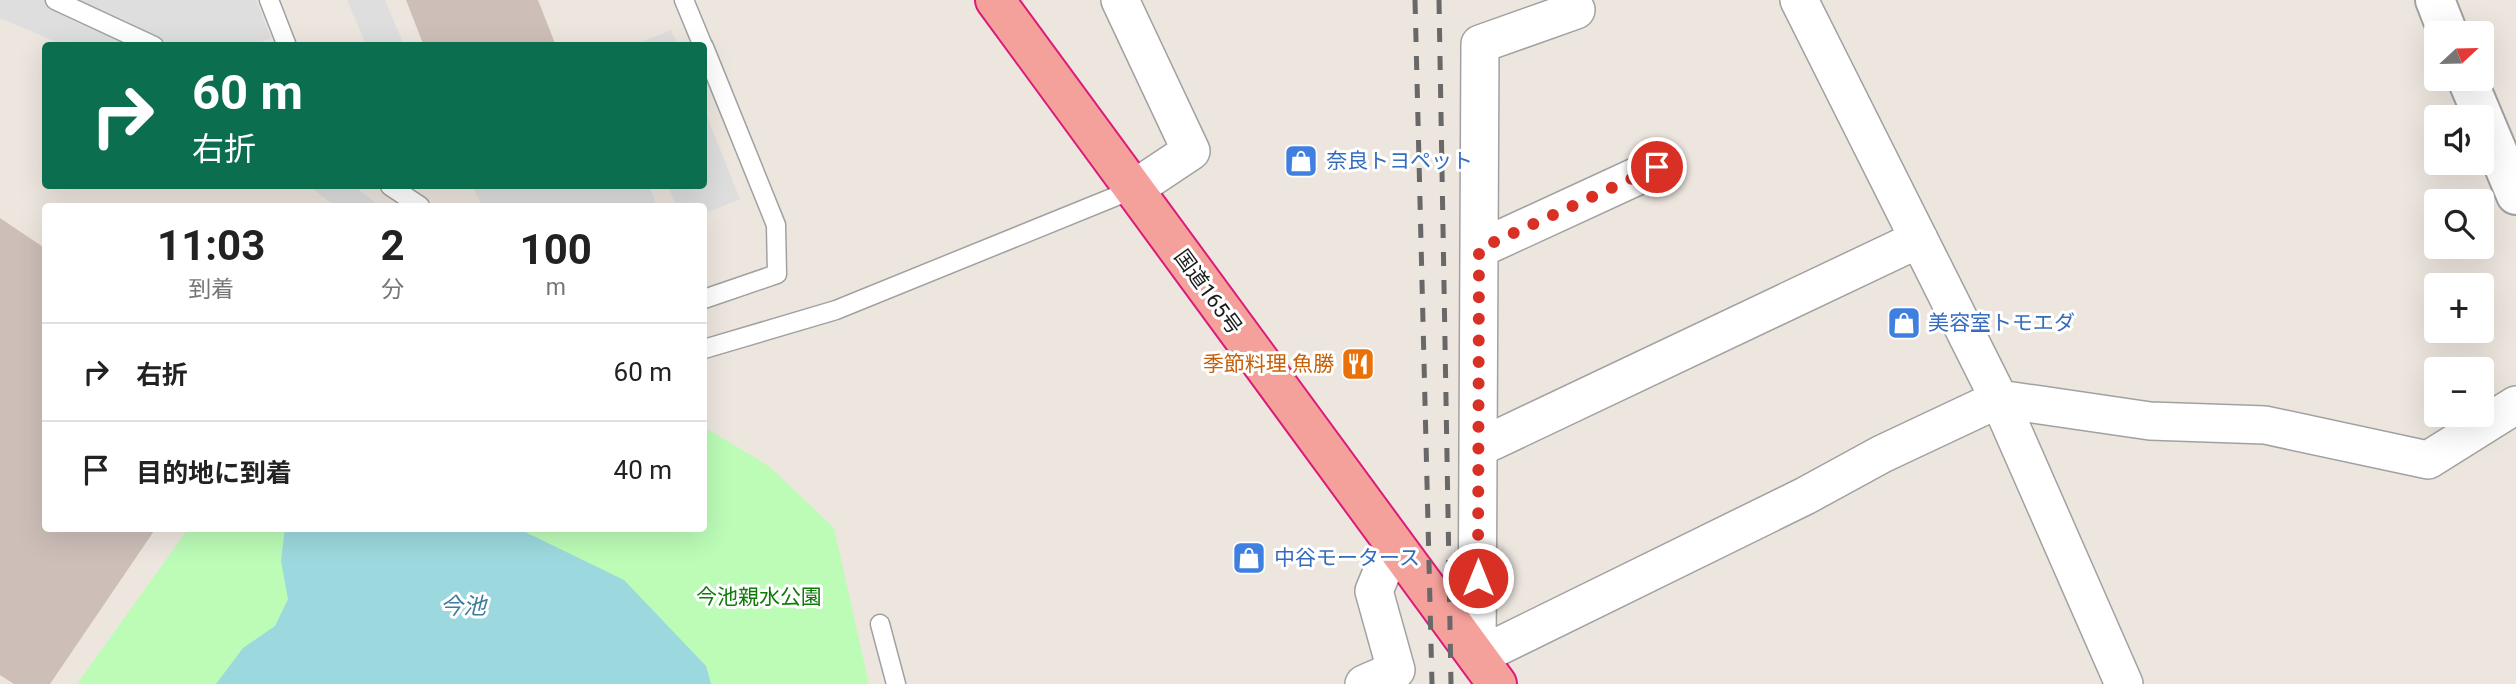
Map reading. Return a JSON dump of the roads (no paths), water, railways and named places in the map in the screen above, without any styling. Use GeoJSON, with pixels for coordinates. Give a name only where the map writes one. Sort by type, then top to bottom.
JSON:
{"type":"FeatureCollection","features":[{"type":"Feature","properties":{"kind":"highway","name":"国道165号"},"geometry":{"type":"LineString","coordinates":[[995,0],[1487,670]]}},
{"type":"Feature","properties":{"kind":"street"},"geometry":{"type":"LineString","coordinates":[[1120,0],[1191,151],[1134,189]]}},
{"type":"Feature","properties":{"kind":"street"},"geometry":{"type":"LineString","coordinates":[[1799,0],[1999,399],[2124,684]]}},
{"type":"Feature","properties":{"kind":"street"},"geometry":{"type":"LineString","coordinates":[[2435,0],[2443,21]]}},
{"type":"Feature","properties":{"kind":"street"},"geometry":{"type":"LineString","coordinates":[[1576,10],[1480,44],[1478,448],[1487,670],[1882,454],[1999,399],[2150,421],[2265,425],[2428,460],[2516,405]]}},
{"type":"Feature","properties":{"kind":"street"},"geometry":{"type":"LineString","coordinates":[[2472,91],[2516,195]]}},
{"type":"Feature","properties":{"kind":"street"},"geometry":{"type":"LineString","coordinates":[[1479,249],[1657,167]]}},
{"type":"Feature","properties":{"kind":"street"},"geometry":{"type":"LineString","coordinates":[[1478,448],[1919,239]]}},
{"type":"Feature","properties":{"kind":"street"},"geometry":{"type":"LineString","coordinates":[[1364,684],[1396,670],[1374,591],[1393,545]]}},
{"type":"Feature","properties":{"kind":"lane"},"geometry":{"type":"LineString","coordinates":[[55,0],[145,42]]}},
{"type":"Feature","properties":{"kind":"lane"},"geometry":{"type":"LineString","coordinates":[[269,0],[285,42]]}},
{"type":"Feature","properties":{"kind":"lane"},"geometry":{"type":"LineString","coordinates":[[684,0],[701,42]]}},
{"type":"Feature","properties":{"kind":"lane"},"geometry":{"type":"LineString","coordinates":[[707,56],[776,225],[777,274],[707,298]]}},
{"type":"Feature","properties":{"kind":"lane"},"geometry":{"type":"LineString","coordinates":[[394,189],[416,203]]}},
{"type":"Feature","properties":{"kind":"lane"},"geometry":{"type":"LineString","coordinates":[[707,348],[836,310],[1134,189]]}},
{"type":"Feature","properties":{"kind":"lane"},"geometry":{"type":"LineString","coordinates":[[880,624],[896,684]]}},
{"type":"Feature","properties":{"kind":"water","name":"今池"},"geometry":{"type":"Polygon","coordinates":[[[285,532],[525,532],[624,580],[706,666],[711,684],[216,684],[243,648],[275,626],[288,599],[281,561],[285,532]]]}},
{"type":"Feature","properties":{"kind":"railway"},"geometry":{"type":"LineString","coordinates":[[1415,0],[1432,684]]}},
{"type":"Feature","properties":{"kind":"railway"},"geometry":{"type":"LineString","coordinates":[[1439,0],[1451,684]]}},
{"type":"Feature","properties":{"kind":"place","name":"奈良トヨペット"},"geometry":{"type":"Point","coordinates":[1301,161]}},
{"type":"Feature","properties":{"kind":"place","name":"美容室トモエダ"},"geometry":{"type":"Point","coordinates":[1904,323]}},
{"type":"Feature","properties":{"kind":"place","name":"季節料理 魚勝"},"geometry":{"type":"Point","coordinates":[1358,364]}},
{"type":"Feature","properties":{"kind":"place","name":"中谷モータース"},"geometry":{"type":"Point","coordinates":[1249,558]}},
{"type":"Feature","properties":{"kind":"park label","name":"今池親水公園"},"geometry":{"type":"Point","coordinates":[759,597]}}]}
